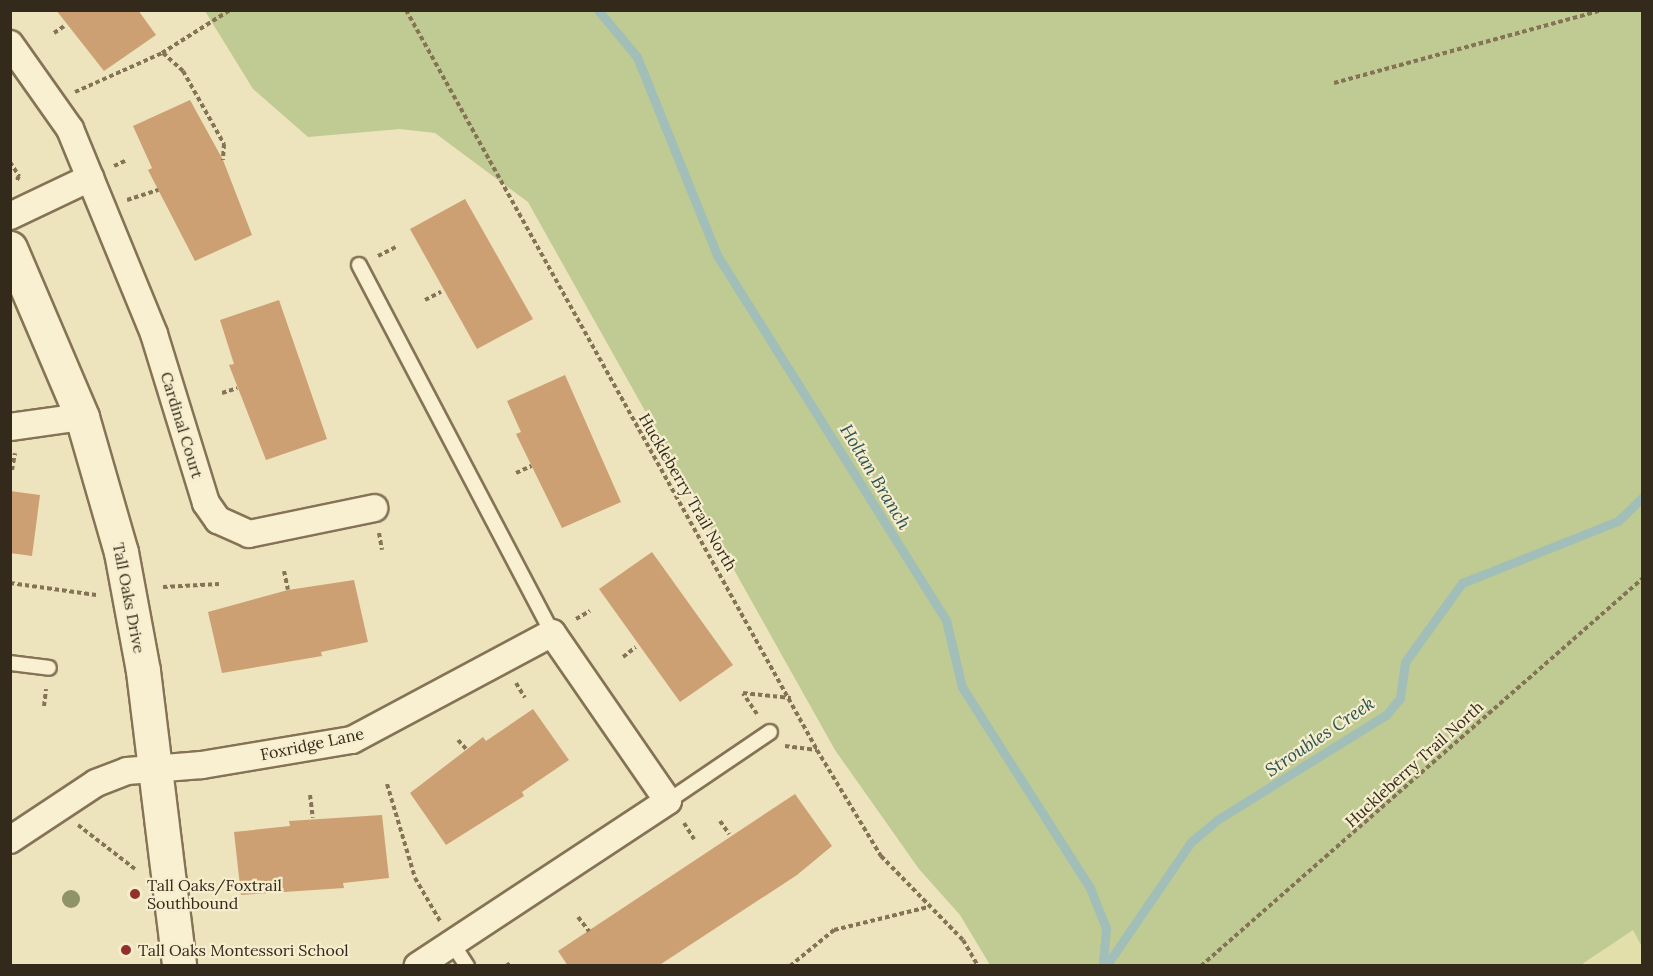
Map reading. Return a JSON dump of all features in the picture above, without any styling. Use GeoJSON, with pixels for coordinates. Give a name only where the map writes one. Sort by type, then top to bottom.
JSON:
{"type":"FeatureCollection","features":[{"type":"Feature","properties":{"kind":"street","name":"Cardinal Court"},"geometry":{"type":"LineString","coordinates":[[10,44],[70,129],[154,333],[206,503],[218,520],[249,534],[374,508]]}},
{"type":"Feature","properties":{"kind":"street"},"geometry":{"type":"LineString","coordinates":[[10,216],[90,178]]}},
{"type":"Feature","properties":{"kind":"street","name":"Tall Oaks Drive"},"geometry":{"type":"LineString","coordinates":[[10,249],[82,417],[121,552],[156,767],[179,966]]}},
{"type":"Feature","properties":{"kind":"street"},"geometry":{"type":"LineString","coordinates":[[10,427],[82,417]]}},
{"type":"Feature","properties":{"kind":"street"},"geometry":{"type":"LineString","coordinates":[[418,966],[460,956],[668,801],[552,633]]}},
{"type":"Feature","properties":{"kind":"street","name":"Foxridge Lane"},"geometry":{"type":"LineString","coordinates":[[10,840],[96,783],[156,767],[202,765],[352,740],[552,633]]}},
{"type":"Feature","properties":{"kind":"lane"},"geometry":{"type":"LineString","coordinates":[[359,265],[552,633]]}},
{"type":"Feature","properties":{"kind":"lane"},"geometry":{"type":"LineString","coordinates":[[10,663],[49,668]]}},
{"type":"Feature","properties":{"kind":"lane"},"geometry":{"type":"LineString","coordinates":[[668,801],[770,732]]}},
{"type":"Feature","properties":{"kind":"path"},"geometry":{"type":"LineString","coordinates":[[88,83],[162,53],[230,10]]}},
{"type":"Feature","properties":{"kind":"path","name":"Huckleberry Trail North"},"geometry":{"type":"LineString","coordinates":[[406,10],[792,698],[817,750],[881,856],[928,907],[963,940],[978,966]]}},
{"type":"Feature","properties":{"kind":"path"},"geometry":{"type":"LineString","coordinates":[[1334,83],[1603,10]]}},
{"type":"Feature","properties":{"kind":"path"},"geometry":{"type":"LineString","coordinates":[[54,33],[66,25]]}},
{"type":"Feature","properties":{"kind":"path"},"geometry":{"type":"LineString","coordinates":[[162,53],[183,71],[224,144],[223,160]]}},
{"type":"Feature","properties":{"kind":"path"},"geometry":{"type":"LineString","coordinates":[[10,162],[19,176]]}},
{"type":"Feature","properties":{"kind":"path"},"geometry":{"type":"LineString","coordinates":[[140,196],[158,190]]}},
{"type":"Feature","properties":{"kind":"path"},"geometry":{"type":"LineString","coordinates":[[425,300],[441,292]]}},
{"type":"Feature","properties":{"kind":"path"},"geometry":{"type":"LineString","coordinates":[[222,393],[237,388]]}},
{"type":"Feature","properties":{"kind":"path"},"geometry":{"type":"LineString","coordinates":[[516,473],[531,466]]}},
{"type":"Feature","properties":{"kind":"path"},"geometry":{"type":"LineString","coordinates":[[284,571],[288,590]]}},
{"type":"Feature","properties":{"kind":"path","name":"Huckleberry Trail North"},"geometry":{"type":"LineString","coordinates":[[1201,966],[1642,579]]}},
{"type":"Feature","properties":{"kind":"path"},"geometry":{"type":"LineString","coordinates":[[10,583],[96,595]]}},
{"type":"Feature","properties":{"kind":"path"},"geometry":{"type":"LineString","coordinates":[[163,587],[219,584]]}},
{"type":"Feature","properties":{"kind":"path"},"geometry":{"type":"LineString","coordinates":[[623,657],[636,647]]}},
{"type":"Feature","properties":{"kind":"path"},"geometry":{"type":"LineString","coordinates":[[743,693],[792,698]]}},
{"type":"Feature","properties":{"kind":"path"},"geometry":{"type":"LineString","coordinates":[[458,740],[466,749]]}},
{"type":"Feature","properties":{"kind":"path"},"geometry":{"type":"LineString","coordinates":[[781,745],[817,750]]}},
{"type":"Feature","properties":{"kind":"path"},"geometry":{"type":"LineString","coordinates":[[387,783],[415,878],[434,910]]}},
{"type":"Feature","properties":{"kind":"path"},"geometry":{"type":"LineString","coordinates":[[310,795],[312,818]]}},
{"type":"Feature","properties":{"kind":"path"},"geometry":{"type":"LineString","coordinates":[[720,821],[729,834]]}},
{"type":"Feature","properties":{"kind":"path"},"geometry":{"type":"LineString","coordinates":[[84,834],[135,869]]}},
{"type":"Feature","properties":{"kind":"path"},"geometry":{"type":"LineString","coordinates":[[790,966],[834,930],[928,907]]}},
{"type":"Feature","properties":{"kind":"path"},"geometry":{"type":"LineString","coordinates":[[578,917],[589,931]]}},
{"type":"Feature","properties":{"kind":"path"},"geometry":{"type":"LineString","coordinates":[[506,966],[512,962]]}},
{"type":"Feature","properties":{"kind":"shaded area"},"geometry":{"type":"Polygon","coordinates":[[[1633,929],[1642,947],[1642,965],[1581,966],[1633,929]]]}},
{"type":"Feature","properties":{"kind":"green space"},"geometry":{"type":"Polygon","coordinates":[[[205,11],[1642,11],[1642,947],[1633,930],[1581,965],[990,965],[960,915],[919,869],[835,750],[528,202],[435,133],[400,129],[308,137],[253,89],[205,11]]]}},
{"type":"Feature","properties":{"kind":"building"},"geometry":{"type":"Polygon","coordinates":[[[56,10],[138,10],[156,35],[104,71],[56,10]]]}},
{"type":"Feature","properties":{"kind":"building"},"geometry":{"type":"Polygon","coordinates":[[[190,100],[223,160],[252,235],[195,261],[148,170],[152,168],[133,126],[190,100]]]}},
{"type":"Feature","properties":{"kind":"building"},"geometry":{"type":"Polygon","coordinates":[[[465,199],[533,319],[477,349],[410,229],[465,199]]]}},
{"type":"Feature","properties":{"kind":"building"},"geometry":{"type":"Polygon","coordinates":[[[279,300],[327,439],[266,460],[229,365],[234,364],[220,320],[279,300]]]}},
{"type":"Feature","properties":{"kind":"building"},"geometry":{"type":"Polygon","coordinates":[[[565,375],[621,502],[562,528],[516,434],[521,432],[507,401],[565,375]]]}},
{"type":"Feature","properties":{"kind":"building"},"geometry":{"type":"Polygon","coordinates":[[[10,491],[40,495],[32,556],[10,553],[10,491]]]}},
{"type":"Feature","properties":{"kind":"building"},"geometry":{"type":"Polygon","coordinates":[[[652,552],[733,665],[680,702],[599,589],[652,552]]]}},
{"type":"Feature","properties":{"kind":"building"},"geometry":{"type":"Polygon","coordinates":[[[354,580],[368,642],[321,652],[322,656],[222,673],[208,612],[288,590],[354,580]]]}},
{"type":"Feature","properties":{"kind":"building"},"geometry":{"type":"Polygon","coordinates":[[[533,709],[569,760],[522,792],[524,796],[446,845],[410,793],[483,737],[486,741],[533,709]]]}},
{"type":"Feature","properties":{"kind":"building"},"geometry":{"type":"Polygon","coordinates":[[[795,794],[832,846],[797,875],[658,966],[568,966],[558,951],[795,794]]]}},
{"type":"Feature","properties":{"kind":"building"},"geometry":{"type":"Polygon","coordinates":[[[382,815],[389,878],[343,883],[344,888],[241,895],[234,832],[290,826],[289,821],[382,815]]]}},
{"type":"Feature","properties":{"kind":"waterway","name":"Holtan Branch"},"geometry":{"type":"LineString","coordinates":[[598,10],[637,57],[717,255],[946,620],[962,687],[1090,888],[1106,928],[1103,966]]}},
{"type":"Feature","properties":{"kind":"waterway","name":"Stroubles Creek"},"geometry":{"type":"LineString","coordinates":[[1106,966],[1191,842],[1217,820],[1387,714],[1400,698],[1405,662],[1462,583],[1618,521],[1642,498]]}},
{"type":"Feature","properties":{"kind":"place","name":"Tall Oaks/Foxtrail Southbound"},"geometry":{"type":"Point","coordinates":[135,894]}},
{"type":"Feature","properties":{"kind":"place","name":"Tall Oaks Montessori School"},"geometry":{"type":"Point","coordinates":[126,950]}}]}
